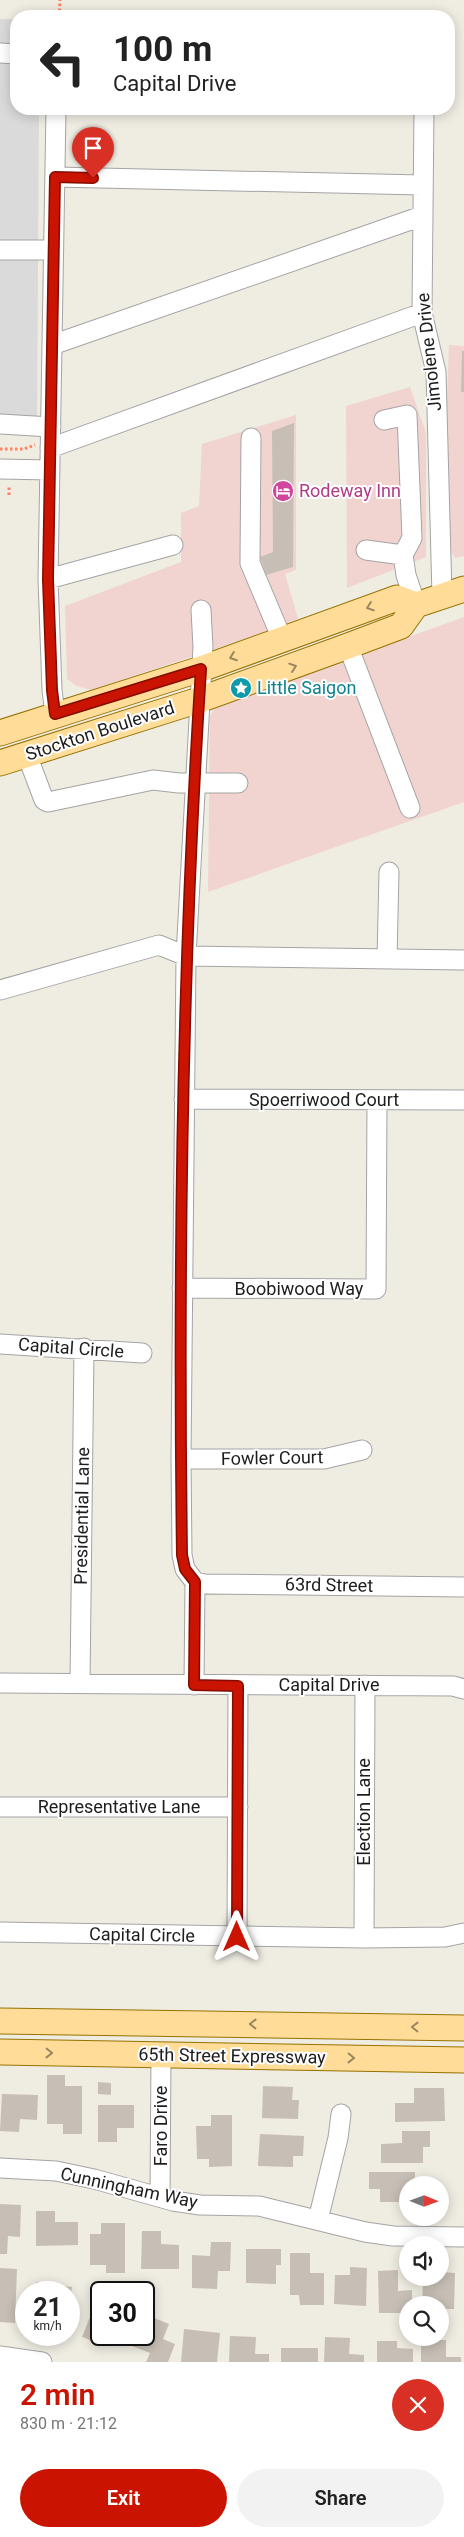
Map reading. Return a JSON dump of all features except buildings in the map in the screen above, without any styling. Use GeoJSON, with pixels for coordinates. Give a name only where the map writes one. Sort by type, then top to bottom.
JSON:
{"type":"FeatureCollection","features":[{"type":"Feature","properties":{"kind":"main road"},"geometry":{"type":"LineString","coordinates":[[416,605],[453,592]]}},
{"type":"Feature","properties":{"kind":"main road","name":"Stockton Boulevard"},"geometry":{"type":"LineString","coordinates":[[0,733],[201,669],[397,598],[416,605],[401,626],[199,700],[0,764]]}},
{"type":"Feature","properties":{"kind":"main road"},"geometry":{"type":"LineString","coordinates":[[55,714],[67,742]]}},
{"type":"Feature","properties":{"kind":"main road","name":"65th Street Expressway"},"geometry":{"type":"LineString","coordinates":[[0,2020],[464,2028]]}},
{"type":"Feature","properties":{"kind":"main road","name":"65th Street Expressway"},"geometry":{"type":"LineString","coordinates":[[0,2052],[464,2060]]}},
{"type":"Feature","properties":{"kind":"street"},"geometry":{"type":"LineString","coordinates":[[55,714],[52,690],[48,579],[50,470],[45,446],[51,427],[56,115]]}},
{"type":"Feature","properties":{"kind":"street","name":"Jimolene Drive"},"geometry":{"type":"LineString","coordinates":[[424,115],[422,313],[436,372],[453,592]]}},
{"type":"Feature","properties":{"kind":"street"},"geometry":{"type":"LineString","coordinates":[[55,177],[422,185]]}},
{"type":"Feature","properties":{"kind":"street"},"geometry":{"type":"LineString","coordinates":[[52,345],[422,216]]}},
{"type":"Feature","properties":{"kind":"street"},"geometry":{"type":"LineString","coordinates":[[0,250],[53,250]]}},
{"type":"Feature","properties":{"kind":"street"},"geometry":{"type":"LineString","coordinates":[[45,446],[422,313]]}},
{"type":"Feature","properties":{"kind":"street"},"geometry":{"type":"LineString","coordinates":[[384,420],[407,415],[412,538],[403,555],[406,575],[416,605]]}},
{"type":"Feature","properties":{"kind":"street"},"geometry":{"type":"LineString","coordinates":[[0,424],[51,427]]}},
{"type":"Feature","properties":{"kind":"street"},"geometry":{"type":"LineString","coordinates":[[251,438],[250,563],[282,639]]}},
{"type":"Feature","properties":{"kind":"street"},"geometry":{"type":"LineString","coordinates":[[0,469],[50,470]]}},
{"type":"Feature","properties":{"kind":"street"},"geometry":{"type":"LineString","coordinates":[[48,579],[173,545]]}},
{"type":"Feature","properties":{"kind":"street"},"geometry":{"type":"LineString","coordinates":[[366,550],[403,555]]}},
{"type":"Feature","properties":{"kind":"street"},"geometry":{"type":"LineString","coordinates":[[194,1685],[195,1582],[185,1569],[182,1555],[182,1288],[186,956],[203,647],[201,610]]}},
{"type":"Feature","properties":{"kind":"street"},"geometry":{"type":"LineString","coordinates":[[348,646],[410,808]]}},
{"type":"Feature","properties":{"kind":"street"},"geometry":{"type":"LineString","coordinates":[[27,755],[44,800],[48,802],[153,780],[196,784],[238,783]]}},
{"type":"Feature","properties":{"kind":"street"},"geometry":{"type":"LineString","coordinates":[[386,959],[389,872]]}},
{"type":"Feature","properties":{"kind":"street"},"geometry":{"type":"LineString","coordinates":[[0,990],[159,946],[186,956],[464,960]]}},
{"type":"Feature","properties":{"kind":"street","name":"Spoerriwood Court"},"geometry":{"type":"LineString","coordinates":[[184,1099],[464,1100]]}},
{"type":"Feature","properties":{"kind":"street","name":"Boobiwood Way"},"geometry":{"type":"LineString","coordinates":[[182,1288],[376,1289],[377,1100]]}},
{"type":"Feature","properties":{"kind":"street","name":"Capital Circle"},"geometry":{"type":"LineString","coordinates":[[0,1344],[142,1353]]}},
{"type":"Feature","properties":{"kind":"street","name":"Presidential Lane"},"geometry":{"type":"LineString","coordinates":[[80,1684],[84,1348]]}},
{"type":"Feature","properties":{"kind":"street","name":"Fowler Court"},"geometry":{"type":"LineString","coordinates":[[181,1459],[324,1459],[362,1450]]}},
{"type":"Feature","properties":{"kind":"street","name":"63rd Street"},"geometry":{"type":"LineString","coordinates":[[195,1582],[205,1584],[464,1587]]}},
{"type":"Feature","properties":{"kind":"street","name":"Capital Drive"},"geometry":{"type":"LineString","coordinates":[[0,1684],[365,1685],[453,1686],[464,1689]]}},
{"type":"Feature","properties":{"kind":"street","name":"Election Lane"},"geometry":{"type":"LineString","coordinates":[[364,1938],[365,1685]]}},
{"type":"Feature","properties":{"kind":"street"},"geometry":{"type":"LineString","coordinates":[[237,1937],[238,1686]]}},
{"type":"Feature","properties":{"kind":"street","name":"Representative Lane"},"geometry":{"type":"LineString","coordinates":[[0,1807],[238,1807]]}},
{"type":"Feature","properties":{"kind":"street","name":"Capital Circle"},"geometry":{"type":"LineString","coordinates":[[0,1932],[364,1938],[445,1937],[464,1932]]}},
{"type":"Feature","properties":{"kind":"street","name":"Faro Drive"},"geometry":{"type":"LineString","coordinates":[[160,2197],[161,2055]]}},
{"type":"Feature","properties":{"kind":"street"},"geometry":{"type":"LineString","coordinates":[[318,2220],[338,2138],[341,2114]]}},
{"type":"Feature","properties":{"kind":"street","name":"Cunningham Way"},"geometry":{"type":"LineString","coordinates":[[0,2168],[56,2172],[94,2179],[160,2197],[200,2205],[259,2206],[365,2232],[393,2236],[464,2237]]}},
{"type":"Feature","properties":{"kind":"street"},"geometry":{"type":"LineString","coordinates":[[0,2356],[42,2362]]}},
{"type":"Feature","properties":{"kind":"path"},"geometry":{"type":"LineString","coordinates":[[0,449],[45,446]]}},
{"type":"Feature","properties":{"kind":"shaded area"},"geometry":{"type":"Polygon","coordinates":[[[0,19],[10,19],[10,115],[39,115],[37,427],[0,427],[0,19]]]}},
{"type":"Feature","properties":{"kind":"shaded area"},"geometry":{"type":"Polygon","coordinates":[[[449,345],[464,346],[464,556],[455,558],[450,550],[447,402],[449,345]]]}},
{"type":"Feature","properties":{"kind":"shaded area"},"geometry":{"type":"Polygon","coordinates":[[[410,387],[426,433],[426,557],[347,588],[346,406],[410,387]]]}},
{"type":"Feature","properties":{"kind":"shaded area"},"geometry":{"type":"Polygon","coordinates":[[[296,415],[296,570],[285,574],[298,619],[239,641],[91,690],[77,686],[67,679],[65,606],[181,562],[181,513],[199,506],[202,444],[296,415]]]}},
{"type":"Feature","properties":{"kind":"shaded area"},"geometry":{"type":"Polygon","coordinates":[[[464,617],[464,802],[208,892],[210,716],[215,707],[464,617]]]}},
{"type":"Feature","properties":{"kind":"place","name":"Rodeway Inn"},"geometry":{"type":"Point","coordinates":[283,491]}},
{"type":"Feature","properties":{"kind":"place","name":"Little Saigon"},"geometry":{"type":"Point","coordinates":[241,688]}},
{"type":"Feature","properties":{"kind":"route"},"geometry":{"type":"LineString","coordinates":[[93,178],[55,177],[48,579],[52,690],[55,714],[201,669],[186,956],[181,1459],[182,1555],[185,1569],[195,1582],[194,1685],[238,1686],[237,1937]]}}]}
